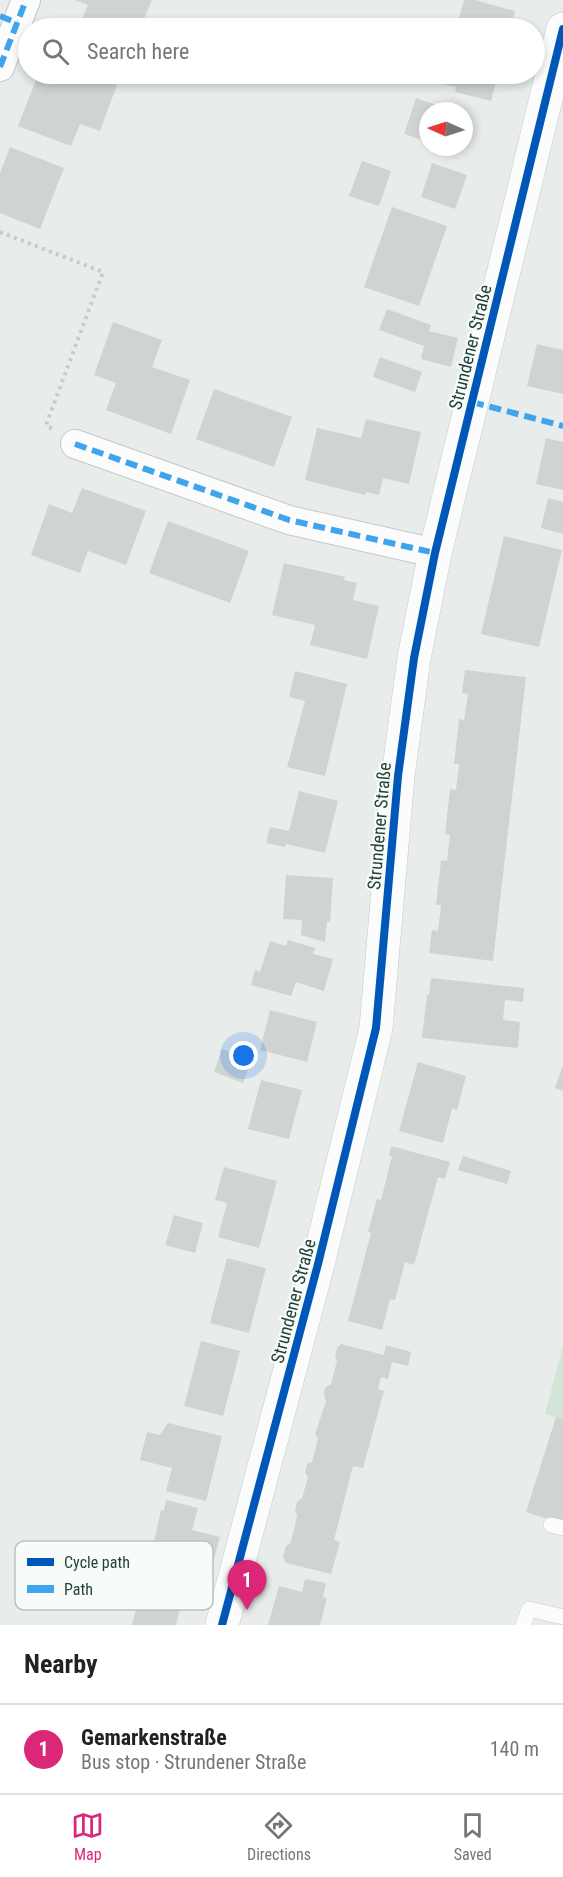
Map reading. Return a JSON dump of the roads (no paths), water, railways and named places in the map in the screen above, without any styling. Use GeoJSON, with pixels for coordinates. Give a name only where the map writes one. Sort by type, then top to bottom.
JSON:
{"type":"FeatureCollection","features":[{"type":"Feature","properties":{"kind":"street"},"geometry":{"type":"LineString","coordinates":[[0,67],[15,13]]}},
{"type":"Feature","properties":{"kind":"street","name":"Strundener Straße"},"geometry":{"type":"LineString","coordinates":[[222,1625],[318,1264],[376,1028],[398,776],[414,658],[435,553],[563,29]]}},
{"type":"Feature","properties":{"kind":"street"},"geometry":{"type":"LineString","coordinates":[[75,444],[289,520],[435,553]]}},
{"type":"Feature","properties":{"kind":"lane"},"geometry":{"type":"LineString","coordinates":[[523,1625],[529,1610],[563,1617]]}},
{"type":"Feature","properties":{"kind":"place","name":"Gemarkenstraße"},"geometry":{"type":"Point","coordinates":[247,1610]}}]}
